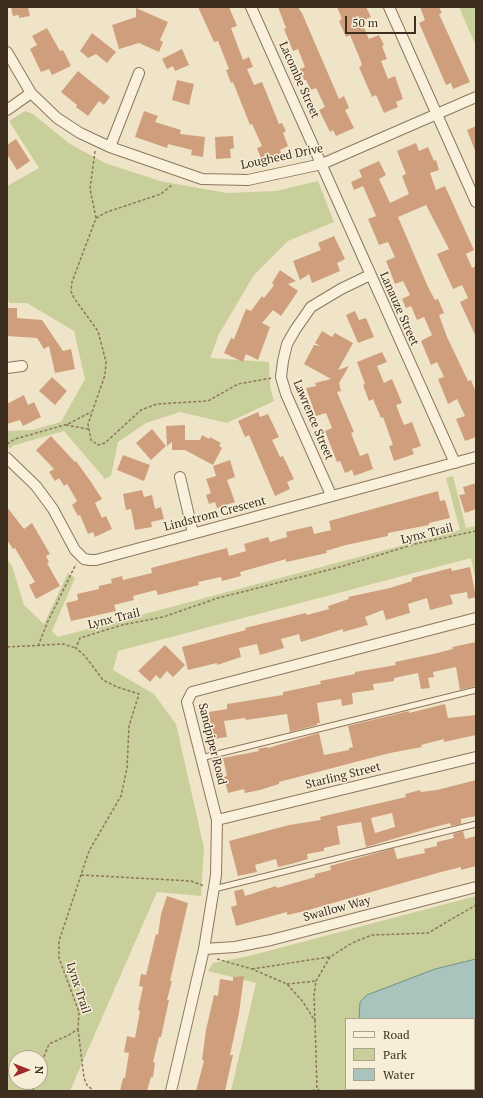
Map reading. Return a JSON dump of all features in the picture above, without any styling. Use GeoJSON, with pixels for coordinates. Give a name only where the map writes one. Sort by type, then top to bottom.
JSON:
{"type":"FeatureCollection","features":[{"type":"Feature","properties":{"kind":"street","name":"Lacombe Street"},"geometry":{"type":"LineString","coordinates":[[251,7],[322,164]]}},
{"type":"Feature","properties":{"kind":"street"},"geometry":{"type":"LineString","coordinates":[[389,7],[476,202]]}},
{"type":"Feature","properties":{"kind":"street","name":"Lougheed Drive"},"geometry":{"type":"LineString","coordinates":[[7,52],[31,93],[57,118],[80,133],[110,146],[202,179],[248,180],[322,164],[476,97]]}},
{"type":"Feature","properties":{"kind":"street"},"geometry":{"type":"LineString","coordinates":[[110,146],[139,73]]}},
{"type":"Feature","properties":{"kind":"street"},"geometry":{"type":"LineString","coordinates":[[7,110],[31,93]]}},
{"type":"Feature","properties":{"kind":"street","name":"Lanauze Street"},"geometry":{"type":"LineString","coordinates":[[322,164],[370,275],[455,463]]}},
{"type":"Feature","properties":{"kind":"street","name":"Lawrence Street"},"geometry":{"type":"LineString","coordinates":[[331,496],[286,394],[281,377],[282,361],[287,344],[303,317],[312,307],[341,289],[370,275]]}},
{"type":"Feature","properties":{"kind":"street"},"geometry":{"type":"LineString","coordinates":[[7,368],[22,366]]}},
{"type":"Feature","properties":{"kind":"street","name":"Lindstrom Crescent"},"geometry":{"type":"LineString","coordinates":[[80,555],[84,558],[96,560],[476,457]]}},
{"type":"Feature","properties":{"kind":"street"},"geometry":{"type":"LineString","coordinates":[[7,458],[30,478],[44,497],[80,555]]}},
{"type":"Feature","properties":{"kind":"street"},"geometry":{"type":"LineString","coordinates":[[180,477],[193,533]]}},
{"type":"Feature","properties":{"kind":"street","name":"Sandpiper Road"},"geometry":{"type":"LineString","coordinates":[[171,1091],[208,949],[217,855],[217,820],[200,758],[188,702],[192,692],[476,618]]}},
{"type":"Feature","properties":{"kind":"street","name":"Starling Street"},"geometry":{"type":"LineString","coordinates":[[217,820],[476,757]]}},
{"type":"Feature","properties":{"kind":"street","name":"Swallow Way"},"geometry":{"type":"LineString","coordinates":[[208,949],[235,947],[271,940],[476,887]]}},
{"type":"Feature","properties":{"kind":"lane"},"geometry":{"type":"LineString","coordinates":[[200,758],[476,690]]}},
{"type":"Feature","properties":{"kind":"lane"},"geometry":{"type":"LineString","coordinates":[[214,889],[476,824]]}},
{"type":"Feature","properties":{"kind":"path"},"geometry":{"type":"LineString","coordinates":[[98,141],[93,157],[90,188],[96,218],[72,282],[71,291],[74,298],[98,331],[106,362],[105,375],[91,412],[88,429],[92,440],[98,445],[105,443],[141,410],[157,404],[208,401],[238,384],[281,377]]}},
{"type":"Feature","properties":{"kind":"path"},"geometry":{"type":"LineString","coordinates":[[96,218],[107,212],[161,194],[173,184]]}},
{"type":"Feature","properties":{"kind":"path"},"geometry":{"type":"LineString","coordinates":[[7,444],[12,440],[64,425],[91,412]]}},
{"type":"Feature","properties":{"kind":"path"},"geometry":{"type":"LineString","coordinates":[[64,425],[88,429]]}},
{"type":"Feature","properties":{"kind":"path","name":"Lynx Trail"},"geometry":{"type":"LineString","coordinates":[[47,1050],[49,1044],[78,1029],[79,1012],[60,963],[58,950],[62,932],[92,844],[121,796],[127,768],[129,726],[139,694],[117,687],[103,680],[85,656],[76,648],[80,638],[128,623],[158,619],[218,598],[340,567],[415,544],[476,531]]}},
{"type":"Feature","properties":{"kind":"path"},"geometry":{"type":"LineString","coordinates":[[38,646],[48,621],[80,555]]}},
{"type":"Feature","properties":{"kind":"path"},"geometry":{"type":"LineString","coordinates":[[7,647],[64,644],[76,648]]}},
{"type":"Feature","properties":{"kind":"path"},"geometry":{"type":"LineString","coordinates":[[81,875],[191,881],[214,889]]}},
{"type":"Feature","properties":{"kind":"path"},"geometry":{"type":"LineString","coordinates":[[252,969],[330,957],[352,943],[372,935],[428,934],[476,905]]}},
{"type":"Feature","properties":{"kind":"path"},"geometry":{"type":"LineString","coordinates":[[208,949],[214,958],[252,969],[287,984],[303,1002],[315,1021]]}},
{"type":"Feature","properties":{"kind":"path"},"geometry":{"type":"LineString","coordinates":[[317,1090],[314,994],[316,981],[330,957]]}},
{"type":"Feature","properties":{"kind":"path"},"geometry":{"type":"LineString","coordinates":[[287,984],[316,981]]}},
{"type":"Feature","properties":{"kind":"path"},"geometry":{"type":"LineString","coordinates":[[78,1029],[84,1078],[87,1085],[94,1091]]}},
{"type":"Feature","properties":{"kind":"path"},"geometry":{"type":"LineString","coordinates":[[307,1091],[329,1091]]}},
{"type":"Feature","properties":{"kind":"green space"},"geometry":{"type":"Polygon","coordinates":[[[459,7],[476,7],[476,46],[459,7]]]}},
{"type":"Feature","properties":{"kind":"green space"},"geometry":{"type":"Polygon","coordinates":[[[25,111],[33,114],[70,144],[105,163],[160,181],[227,193],[276,191],[318,181],[334,222],[288,241],[254,275],[219,334],[210,358],[269,362],[270,387],[274,401],[227,423],[180,412],[146,423],[118,442],[111,476],[105,479],[64,431],[12,446],[11,449],[7,446],[7,431],[32,430],[61,422],[85,379],[74,331],[27,303],[9,303],[7,294],[7,186],[39,168],[9,121],[25,111]]]}},
{"type":"Feature","properties":{"kind":"green space"},"geometry":{"type":"Polygon","coordinates":[[[453,476],[466,528],[476,526],[476,581],[471,558],[118,651],[113,670],[154,694],[176,724],[204,848],[201,896],[157,892],[70,1091],[7,1091],[7,559],[12,566],[24,605],[44,624],[68,573],[75,578],[52,631],[58,637],[460,530],[446,478],[453,476]]]}},
{"type":"Feature","properties":{"kind":"green space"},"geometry":{"type":"Polygon","coordinates":[[[476,896],[476,1091],[231,1091],[256,983],[208,971],[213,963],[249,956],[476,896]]]}},
{"type":"Feature","properties":{"kind":"water"},"geometry":{"type":"Polygon","coordinates":[[[476,959],[476,1085],[475,1018],[359,1018],[360,1002],[367,995],[435,969],[476,959]]]}},
{"type":"Feature","properties":{"kind":"building"},"geometry":{"type":"Polygon","coordinates":[[[11,7],[28,7],[30,16],[19,18],[19,15],[13,16],[11,7]]]}},
{"type":"Feature","properties":{"kind":"building"},"geometry":{"type":"Polygon","coordinates":[[[198,7],[229,7],[237,26],[231,28],[243,60],[249,57],[253,67],[247,69],[254,85],[262,82],[279,124],[282,123],[286,131],[283,133],[288,146],[280,150],[281,153],[262,161],[257,148],[262,146],[252,124],[250,125],[233,82],[231,83],[226,70],[229,69],[218,41],[214,42],[198,7]]]}},
{"type":"Feature","properties":{"kind":"building"},"geometry":{"type":"Polygon","coordinates":[[[278,7],[298,7],[302,13],[339,99],[344,96],[349,108],[345,110],[354,128],[336,136],[333,130],[330,132],[319,110],[325,107],[316,88],[311,90],[306,80],[304,80],[300,69],[305,67],[298,49],[293,51],[284,29],[286,28],[278,7]]]}},
{"type":"Feature","properties":{"kind":"building"},"geometry":{"type":"Polygon","coordinates":[[[337,7],[366,7],[371,17],[361,21],[369,39],[379,35],[384,45],[382,46],[387,59],[381,61],[388,79],[395,76],[403,99],[396,102],[398,107],[384,113],[376,95],[372,97],[359,67],[362,65],[350,35],[346,37],[339,21],[342,19],[337,7]]]}},
{"type":"Feature","properties":{"kind":"building"},"geometry":{"type":"Polygon","coordinates":[[[420,7],[439,7],[442,13],[439,14],[470,82],[453,89],[451,83],[446,85],[419,23],[425,20],[420,7]]]}},
{"type":"Feature","properties":{"kind":"building"},"geometry":{"type":"Polygon","coordinates":[[[136,8],[168,22],[160,40],[163,42],[159,52],[139,43],[119,49],[112,25],[136,17],[136,8]]]}},
{"type":"Feature","properties":{"kind":"building"},"geometry":{"type":"Polygon","coordinates":[[[47,28],[60,51],[63,50],[71,66],[52,75],[49,69],[41,72],[30,49],[37,45],[32,36],[47,28]]]}},
{"type":"Feature","properties":{"kind":"building"},"geometry":{"type":"Polygon","coordinates":[[[92,33],[116,52],[107,63],[96,54],[88,58],[80,51],[92,33]]]}},
{"type":"Feature","properties":{"kind":"building"},"geometry":{"type":"Polygon","coordinates":[[[182,49],[189,65],[175,71],[173,66],[167,69],[162,59],[182,49]]]}},
{"type":"Feature","properties":{"kind":"building"},"geometry":{"type":"Polygon","coordinates":[[[78,71],[110,97],[104,105],[99,101],[88,116],[76,107],[77,105],[61,92],[78,71]]]}},
{"type":"Feature","properties":{"kind":"building"},"geometry":{"type":"Polygon","coordinates":[[[177,80],[194,84],[189,105],[172,100],[177,80]]]}},
{"type":"Feature","properties":{"kind":"building"},"geometry":{"type":"Polygon","coordinates":[[[144,111],[158,116],[155,122],[181,130],[180,134],[205,137],[203,157],[191,155],[192,150],[168,144],[167,148],[135,137],[144,111]]]}},
{"type":"Feature","properties":{"kind":"building"},"geometry":{"type":"Polygon","coordinates":[[[476,126],[476,153],[467,130],[476,126]]]}},
{"type":"Feature","properties":{"kind":"building"},"geometry":{"type":"Polygon","coordinates":[[[233,136],[234,148],[230,149],[231,158],[216,159],[215,137],[233,136]]]}},
{"type":"Feature","properties":{"kind":"building"},"geometry":{"type":"Polygon","coordinates":[[[16,139],[30,161],[17,170],[7,154],[7,145],[16,139]]]}},
{"type":"Feature","properties":{"kind":"building"},"geometry":{"type":"Polygon","coordinates":[[[416,143],[419,151],[428,147],[434,161],[436,160],[439,170],[430,173],[436,190],[445,186],[474,250],[466,254],[472,268],[476,266],[476,337],[460,302],[468,298],[462,285],[453,289],[437,254],[449,249],[426,205],[398,217],[428,287],[435,300],[438,299],[444,313],[439,315],[447,337],[468,381],[471,380],[476,392],[476,437],[465,441],[456,419],[465,416],[457,399],[448,404],[438,379],[444,377],[437,362],[431,365],[421,341],[432,335],[424,317],[417,320],[411,306],[406,308],[402,299],[410,295],[403,281],[395,284],[386,261],[395,257],[388,242],[379,245],[368,219],[376,216],[363,186],[354,190],[351,182],[362,177],[359,170],[379,161],[386,175],[379,179],[390,203],[409,194],[402,176],[406,174],[397,151],[416,143]]]}},
{"type":"Feature","properties":{"kind":"building"},"geometry":{"type":"Polygon","coordinates":[[[334,236],[345,259],[337,263],[340,271],[312,283],[309,274],[300,280],[293,261],[321,250],[318,243],[334,236]]]}},
{"type":"Feature","properties":{"kind":"building"},"geometry":{"type":"Polygon","coordinates":[[[280,270],[296,281],[288,284],[298,291],[281,316],[273,310],[262,323],[270,327],[258,360],[246,354],[243,362],[224,353],[231,338],[234,339],[246,309],[251,311],[262,296],[264,298],[274,285],[272,283],[280,270]]]}},
{"type":"Feature","properties":{"kind":"building"},"geometry":{"type":"Polygon","coordinates":[[[7,308],[17,308],[17,318],[42,320],[63,351],[71,349],[75,369],[55,373],[49,346],[44,349],[37,338],[7,336],[7,308]]]}},
{"type":"Feature","properties":{"kind":"building"},"geometry":{"type":"Polygon","coordinates":[[[355,311],[359,320],[366,318],[374,337],[358,343],[346,315],[355,311]]]}},
{"type":"Feature","properties":{"kind":"building"},"geometry":{"type":"Polygon","coordinates":[[[322,331],[332,337],[335,333],[353,343],[338,370],[349,366],[339,383],[341,391],[337,392],[354,432],[351,433],[360,456],[368,453],[373,469],[354,476],[352,470],[345,473],[340,461],[337,462],[325,431],[332,428],[326,413],[316,416],[306,388],[316,386],[315,383],[331,379],[304,364],[314,345],[320,346],[315,343],[322,331]]]}},
{"type":"Feature","properties":{"kind":"building"},"geometry":{"type":"Polygon","coordinates":[[[382,352],[387,362],[377,366],[384,383],[392,379],[402,403],[396,405],[404,425],[412,422],[421,446],[412,449],[414,454],[394,461],[389,446],[393,445],[383,417],[381,418],[373,399],[369,401],[357,362],[382,352]]]}},
{"type":"Feature","properties":{"kind":"building"},"geometry":{"type":"Polygon","coordinates":[[[52,377],[67,391],[55,405],[39,391],[52,377]]]}},
{"type":"Feature","properties":{"kind":"building"},"geometry":{"type":"Polygon","coordinates":[[[24,395],[28,405],[34,402],[41,417],[23,426],[20,420],[7,424],[7,404],[24,395]]]}},
{"type":"Feature","properties":{"kind":"building"},"geometry":{"type":"Polygon","coordinates":[[[258,412],[260,417],[268,414],[279,437],[272,440],[280,457],[283,456],[294,479],[287,482],[290,489],[275,496],[249,435],[245,437],[238,421],[258,412]]]}},
{"type":"Feature","properties":{"kind":"building"},"geometry":{"type":"Polygon","coordinates":[[[185,425],[185,440],[200,440],[202,435],[209,439],[210,437],[221,443],[219,446],[222,448],[213,465],[185,450],[172,450],[172,442],[167,446],[166,426],[185,425]]]}},
{"type":"Feature","properties":{"kind":"building"},"geometry":{"type":"Polygon","coordinates":[[[152,429],[166,446],[151,460],[136,443],[152,429]]]}},
{"type":"Feature","properties":{"kind":"building"},"geometry":{"type":"Polygon","coordinates":[[[51,436],[75,462],[76,461],[91,482],[102,499],[95,503],[102,518],[106,516],[112,529],[95,537],[93,532],[88,534],[80,515],[78,516],[72,505],[77,501],[67,484],[64,486],[59,478],[55,481],[49,472],[54,469],[36,450],[51,436]]]}},
{"type":"Feature","properties":{"kind":"building"},"geometry":{"type":"Polygon","coordinates":[[[123,455],[150,465],[144,481],[117,470],[123,455]]]}},
{"type":"Feature","properties":{"kind":"building"},"geometry":{"type":"Polygon","coordinates":[[[230,460],[235,477],[227,480],[235,502],[217,508],[215,502],[209,504],[206,495],[211,493],[206,479],[216,476],[213,466],[230,460]]]}},
{"type":"Feature","properties":{"kind":"building"},"geometry":{"type":"Polygon","coordinates":[[[476,483],[476,509],[465,513],[459,495],[465,494],[463,487],[476,483]]]}},
{"type":"Feature","properties":{"kind":"building"},"geometry":{"type":"Polygon","coordinates":[[[142,490],[144,497],[152,495],[155,509],[161,507],[164,519],[151,522],[152,527],[135,530],[131,509],[126,510],[123,494],[142,490]]]}},
{"type":"Feature","properties":{"kind":"building"},"geometry":{"type":"Polygon","coordinates":[[[438,491],[440,501],[445,500],[450,518],[429,523],[429,525],[388,533],[388,536],[346,545],[326,551],[327,553],[286,562],[286,559],[240,572],[241,576],[222,581],[221,577],[198,582],[199,585],[158,595],[156,590],[133,596],[134,600],[114,605],[116,611],[71,621],[66,603],[78,600],[77,594],[99,589],[99,586],[112,583],[111,579],[122,576],[123,580],[152,573],[151,568],[227,548],[229,556],[246,551],[244,544],[268,537],[270,542],[287,537],[286,532],[312,526],[314,534],[331,530],[329,521],[438,491]]]}},
{"type":"Feature","properties":{"kind":"building"},"geometry":{"type":"Polygon","coordinates":[[[7,507],[24,529],[32,523],[50,554],[46,556],[49,562],[47,563],[60,586],[36,599],[29,585],[35,582],[15,548],[13,549],[7,540],[7,507]]]}},
{"type":"Feature","properties":{"kind":"building"},"geometry":{"type":"Polygon","coordinates":[[[470,567],[476,597],[468,599],[467,592],[450,595],[453,604],[430,610],[427,598],[408,604],[410,613],[386,620],[383,610],[365,617],[368,625],[343,632],[343,629],[301,642],[299,634],[281,639],[284,648],[260,655],[257,644],[239,648],[241,657],[217,665],[217,663],[188,670],[182,647],[246,630],[245,628],[329,609],[328,606],[349,599],[348,597],[390,588],[412,581],[412,578],[451,568],[452,571],[470,567]]]}},
{"type":"Feature","properties":{"kind":"building"},"geometry":{"type":"Polygon","coordinates":[[[476,642],[476,686],[460,690],[456,667],[433,672],[434,677],[428,678],[430,688],[421,689],[418,673],[394,678],[394,681],[373,684],[374,690],[352,693],[353,704],[342,706],[341,699],[317,703],[320,723],[317,723],[317,725],[290,732],[287,714],[246,720],[245,718],[224,721],[227,737],[213,739],[209,712],[227,709],[227,704],[283,695],[283,692],[321,684],[320,681],[355,674],[355,672],[396,665],[395,662],[433,654],[453,649],[452,647],[476,642]]]}},
{"type":"Feature","properties":{"kind":"building"},"geometry":{"type":"Polygon","coordinates":[[[165,645],[185,665],[173,677],[167,671],[160,679],[156,675],[150,682],[138,671],[165,645]]]}},
{"type":"Feature","properties":{"kind":"building"},"geometry":{"type":"Polygon","coordinates":[[[445,704],[448,718],[476,715],[476,735],[444,742],[444,739],[421,745],[422,747],[390,753],[279,782],[279,784],[260,790],[245,793],[244,789],[228,793],[224,777],[227,776],[223,758],[259,751],[258,749],[268,748],[319,733],[324,755],[349,750],[349,748],[353,747],[348,726],[445,704]]]}},
{"type":"Feature","properties":{"kind":"building"},"geometry":{"type":"Polygon","coordinates":[[[476,780],[476,816],[461,819],[461,824],[451,826],[450,823],[366,847],[361,822],[337,826],[340,844],[324,848],[324,851],[307,854],[308,859],[291,864],[278,867],[276,859],[255,865],[257,872],[238,876],[229,841],[289,825],[321,820],[320,817],[406,797],[405,794],[420,790],[421,792],[437,790],[476,780]],[[392,813],[371,818],[375,833],[395,827],[392,813]]]}},
{"type":"Feature","properties":{"kind":"building"},"geometry":{"type":"Polygon","coordinates":[[[463,831],[465,839],[476,836],[476,866],[461,870],[461,867],[441,872],[305,911],[287,915],[287,912],[236,926],[231,907],[237,905],[234,891],[243,889],[245,896],[276,886],[277,888],[315,877],[315,874],[331,870],[330,866],[394,848],[397,859],[425,853],[424,849],[437,846],[437,842],[454,838],[453,834],[463,831]]]}},
{"type":"Feature","properties":{"kind":"building"},"geometry":{"type":"Polygon","coordinates":[[[167,896],[188,903],[170,981],[172,981],[167,1000],[169,1000],[161,1037],[159,1037],[153,1062],[155,1063],[153,1077],[151,1077],[147,1091],[120,1091],[123,1078],[125,1078],[129,1053],[124,1052],[127,1036],[135,1038],[140,1011],[138,1010],[143,987],[139,986],[141,974],[146,975],[156,934],[158,935],[161,914],[167,896]]]}},
{"type":"Feature","properties":{"kind":"building"},"geometry":{"type":"Polygon","coordinates":[[[244,976],[239,1013],[230,1055],[233,1055],[225,1091],[196,1091],[204,1061],[202,1060],[206,1030],[214,995],[218,996],[220,979],[233,981],[233,977],[244,976]]]}}]}
